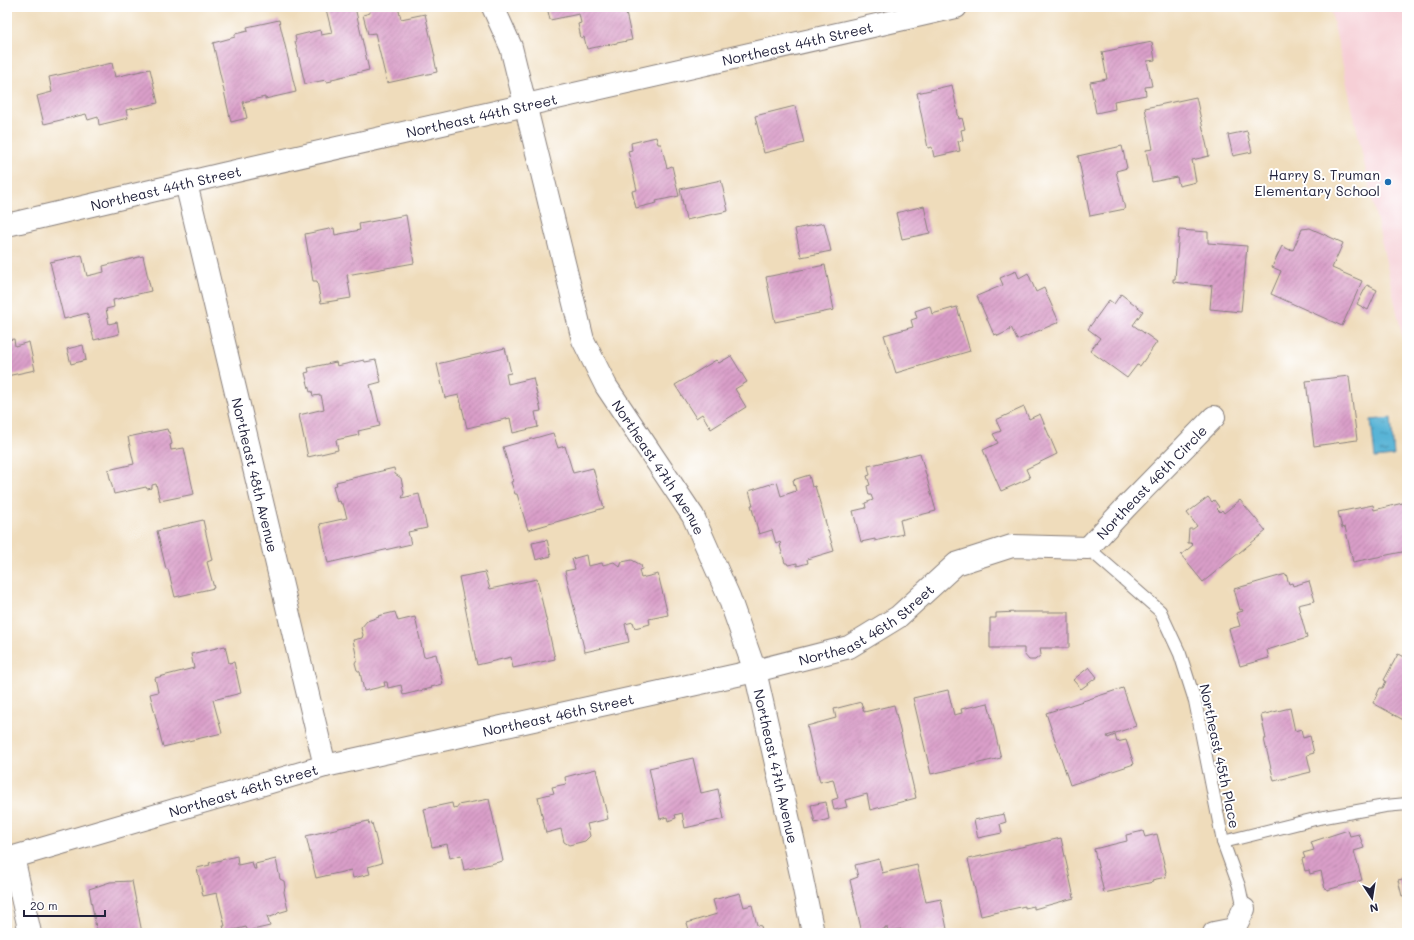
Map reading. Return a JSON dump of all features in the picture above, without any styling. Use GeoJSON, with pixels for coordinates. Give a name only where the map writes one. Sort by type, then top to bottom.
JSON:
{"type":"FeatureCollection","features":[{"type":"Feature","properties":{"kind":"street","name":"Northeast 47th Avenue"},"geometry":{"type":"LineString","coordinates":[[493,7],[511,47],[583,340],[606,386],[692,516],[729,597],[755,671],[813,933]]}},
{"type":"Feature","properties":{"kind":"street","name":"Northeast 44th Street"},"geometry":{"type":"LineString","coordinates":[[7,225],[956,7]]}},
{"type":"Feature","properties":{"kind":"street","name":"Northeast 48th Avenue"},"geometry":{"type":"LineString","coordinates":[[186,183],[325,766]]}},
{"type":"Feature","properties":{"kind":"street","name":"Northeast 46th Circle"},"geometry":{"type":"LineString","coordinates":[[1088,548],[1214,417]]}},
{"type":"Feature","properties":{"kind":"street","name":"Northeast 46th Street"},"geometry":{"type":"LineString","coordinates":[[10,858],[325,766],[755,671],[849,647],[898,617],[956,564],[1012,546],[1088,548]]}},
{"type":"Feature","properties":{"kind":"street"},"geometry":{"type":"LineString","coordinates":[[10,858],[30,933]]}},
{"type":"Feature","properties":{"kind":"street"},"geometry":{"type":"LineString","coordinates":[[1214,933],[1234,929],[1244,909]]}},
{"type":"Feature","properties":{"kind":"lane","name":"Northeast 45th Place"},"geometry":{"type":"LineString","coordinates":[[1088,548],[1160,611],[1180,654],[1195,701],[1223,842],[1239,886],[1244,909]]}},
{"type":"Feature","properties":{"kind":"lane"},"geometry":{"type":"LineString","coordinates":[[1223,842],[1319,818],[1385,806],[1407,804]]}},
{"type":"Feature","properties":{"kind":"shaded area","name":"Harry S. Truman Elementary School"},"geometry":{"type":"Polygon","coordinates":[[[1330,7],[1407,7],[1407,358],[1330,7]]]}},
{"type":"Feature","properties":{"kind":"water"},"geometry":{"type":"Polygon","coordinates":[[[1391,418],[1394,456],[1375,458],[1371,420],[1391,418]]]}},
{"type":"Feature","properties":{"kind":"building"},"geometry":{"type":"Polygon","coordinates":[[[334,7],[355,7],[369,70],[332,79],[332,81],[327,82],[326,80],[305,84],[295,36],[320,30],[321,35],[332,33],[326,9],[334,7]]]}},
{"type":"Feature","properties":{"kind":"building"},"geometry":{"type":"Polygon","coordinates":[[[369,7],[398,7],[401,19],[425,14],[437,72],[387,83],[375,33],[368,34],[363,15],[370,13],[369,7]]]}},
{"type":"Feature","properties":{"kind":"building"},"geometry":{"type":"Polygon","coordinates":[[[547,7],[630,7],[631,12],[626,13],[632,40],[587,49],[584,37],[581,38],[578,24],[581,23],[579,14],[550,20],[547,7]]]}},
{"type":"Feature","properties":{"kind":"building"},"geometry":{"type":"Polygon","coordinates":[[[279,20],[296,92],[243,102],[247,118],[231,122],[213,43],[235,37],[235,34],[248,31],[247,27],[279,20]]]}},
{"type":"Feature","properties":{"kind":"building"},"geometry":{"type":"Polygon","coordinates":[[[1152,42],[1155,60],[1147,61],[1152,86],[1145,87],[1146,95],[1114,101],[1115,109],[1096,113],[1090,82],[1107,79],[1102,52],[1152,42]]]}},
{"type":"Feature","properties":{"kind":"building"},"geometry":{"type":"Polygon","coordinates":[[[112,63],[115,77],[150,69],[158,103],[126,110],[128,118],[99,125],[98,117],[88,120],[86,114],[44,124],[37,96],[52,92],[49,77],[112,63]]]}},
{"type":"Feature","properties":{"kind":"building"},"geometry":{"type":"Polygon","coordinates":[[[952,85],[959,119],[962,118],[965,129],[961,130],[963,140],[958,141],[960,151],[934,157],[932,147],[928,148],[917,93],[952,85]]]}},
{"type":"Feature","properties":{"kind":"building"},"geometry":{"type":"Polygon","coordinates":[[[1196,97],[1209,156],[1192,160],[1196,182],[1179,186],[1177,177],[1152,182],[1146,150],[1153,149],[1145,108],[1196,97]]]}},
{"type":"Feature","properties":{"kind":"building"},"geometry":{"type":"Polygon","coordinates":[[[795,106],[804,143],[764,153],[755,116],[795,106]]]}},
{"type":"Feature","properties":{"kind":"building"},"geometry":{"type":"Polygon","coordinates":[[[1247,131],[1252,152],[1233,156],[1228,135],[1247,131]]]}},
{"type":"Feature","properties":{"kind":"building"},"geometry":{"type":"Polygon","coordinates":[[[656,137],[658,144],[661,144],[667,168],[672,166],[679,196],[656,201],[657,203],[636,208],[632,191],[637,190],[628,151],[632,150],[631,143],[656,137]]]}},
{"type":"Feature","properties":{"kind":"building"},"geometry":{"type":"Polygon","coordinates":[[[1122,146],[1127,168],[1116,171],[1125,209],[1090,216],[1078,156],[1122,146]]]}},
{"type":"Feature","properties":{"kind":"building"},"geometry":{"type":"Polygon","coordinates":[[[721,180],[728,211],[686,220],[680,189],[721,180]]]}},
{"type":"Feature","properties":{"kind":"building"},"geometry":{"type":"Polygon","coordinates":[[[924,206],[930,233],[902,239],[896,213],[924,206]]]}},
{"type":"Feature","properties":{"kind":"building"},"geometry":{"type":"Polygon","coordinates":[[[406,215],[414,263],[347,275],[351,298],[321,303],[317,281],[313,281],[305,234],[334,228],[335,235],[360,230],[359,224],[406,215]]]}},
{"type":"Feature","properties":{"kind":"building"},"geometry":{"type":"Polygon","coordinates":[[[824,223],[831,251],[801,257],[795,229],[824,223]]]}},
{"type":"Feature","properties":{"kind":"building"},"geometry":{"type":"Polygon","coordinates":[[[1310,228],[1343,243],[1332,268],[1362,281],[1342,326],[1271,294],[1281,271],[1272,267],[1282,246],[1293,250],[1302,229],[1310,228]]]}},
{"type":"Feature","properties":{"kind":"building"},"geometry":{"type":"Polygon","coordinates":[[[1179,230],[1208,232],[1208,243],[1247,246],[1241,312],[1210,309],[1212,284],[1210,286],[1173,282],[1173,279],[1175,279],[1179,230]]]}},
{"type":"Feature","properties":{"kind":"building"},"geometry":{"type":"Polygon","coordinates":[[[82,255],[87,276],[104,272],[103,266],[143,256],[151,291],[113,300],[114,307],[106,309],[109,324],[117,322],[119,334],[94,340],[87,313],[64,319],[50,262],[82,255]]]}},
{"type":"Feature","properties":{"kind":"building"},"geometry":{"type":"Polygon","coordinates":[[[825,265],[834,310],[775,322],[766,277],[825,265]]]}},
{"type":"Feature","properties":{"kind":"building"},"geometry":{"type":"Polygon","coordinates":[[[1016,271],[1019,278],[1028,273],[1036,292],[1044,288],[1059,322],[1017,340],[1011,327],[1009,328],[1010,330],[998,336],[997,334],[994,335],[977,296],[1003,285],[1000,278],[1016,271]]]}},
{"type":"Feature","properties":{"kind":"building"},"geometry":{"type":"Polygon","coordinates":[[[1367,285],[1377,290],[1368,310],[1357,304],[1367,285]]]}},
{"type":"Feature","properties":{"kind":"building"},"geometry":{"type":"Polygon","coordinates":[[[1121,294],[1143,311],[1133,325],[1157,342],[1140,366],[1137,365],[1127,378],[1090,351],[1100,338],[1088,329],[1109,300],[1114,304],[1121,294]]]}},
{"type":"Feature","properties":{"kind":"building"},"geometry":{"type":"Polygon","coordinates":[[[930,306],[932,314],[957,307],[970,351],[896,373],[884,335],[913,327],[911,320],[917,318],[915,311],[930,306]]]}},
{"type":"Feature","properties":{"kind":"building"},"geometry":{"type":"Polygon","coordinates":[[[14,339],[15,346],[29,342],[35,370],[7,376],[7,340],[14,339]]]}},
{"type":"Feature","properties":{"kind":"building"},"geometry":{"type":"Polygon","coordinates":[[[83,345],[86,360],[71,364],[67,349],[83,345]]]}},
{"type":"Feature","properties":{"kind":"building"},"geometry":{"type":"Polygon","coordinates":[[[505,348],[511,373],[506,374],[508,384],[533,378],[541,411],[535,412],[538,427],[513,433],[510,418],[467,428],[459,395],[445,398],[437,364],[505,348]]]}},
{"type":"Feature","properties":{"kind":"building"},"geometry":{"type":"Polygon","coordinates":[[[731,356],[747,382],[735,389],[746,407],[711,429],[702,414],[696,418],[675,385],[716,360],[719,363],[731,356]]]}},
{"type":"Feature","properties":{"kind":"building"},"geometry":{"type":"Polygon","coordinates":[[[364,360],[365,362],[376,360],[381,382],[370,385],[380,426],[358,431],[359,435],[336,440],[338,450],[308,457],[299,415],[324,409],[321,395],[313,396],[312,391],[310,392],[305,373],[309,372],[308,368],[336,362],[337,366],[364,360]]]}},
{"type":"Feature","properties":{"kind":"building"},"geometry":{"type":"Polygon","coordinates":[[[1349,376],[1357,440],[1314,446],[1306,381],[1349,376]]]}},
{"type":"Feature","properties":{"kind":"building"},"geometry":{"type":"Polygon","coordinates":[[[1024,407],[1029,419],[1040,414],[1057,454],[1026,469],[1030,478],[1001,491],[983,450],[998,443],[993,434],[1001,431],[996,420],[1024,407]]]}},
{"type":"Feature","properties":{"kind":"building"},"geometry":{"type":"Polygon","coordinates":[[[167,429],[172,444],[170,445],[171,450],[184,448],[194,494],[160,501],[156,484],[152,485],[152,488],[147,489],[146,487],[114,494],[108,470],[134,464],[128,437],[167,429]]]}},
{"type":"Feature","properties":{"kind":"building"},"geometry":{"type":"Polygon","coordinates":[[[553,433],[558,448],[565,446],[573,473],[593,468],[604,508],[528,530],[517,494],[515,494],[511,482],[513,481],[503,447],[553,433]]]}},
{"type":"Feature","properties":{"kind":"building"},"geometry":{"type":"Polygon","coordinates":[[[920,453],[936,511],[900,520],[903,534],[875,541],[875,539],[861,542],[853,511],[866,508],[865,503],[873,500],[871,495],[869,495],[867,486],[870,485],[867,476],[870,475],[868,466],[920,453]]]}},
{"type":"Feature","properties":{"kind":"building"},"geometry":{"type":"Polygon","coordinates":[[[394,468],[395,474],[401,478],[404,493],[402,498],[419,494],[427,528],[408,532],[411,544],[328,563],[320,524],[347,518],[343,504],[341,504],[340,501],[337,502],[333,486],[337,485],[336,482],[394,468]]]}},
{"type":"Feature","properties":{"kind":"building"},"geometry":{"type":"Polygon","coordinates":[[[809,475],[812,487],[815,486],[834,551],[807,559],[808,563],[797,566],[797,563],[788,565],[785,563],[780,542],[776,544],[772,530],[759,534],[751,505],[753,505],[749,491],[777,482],[781,496],[796,491],[793,480],[809,475]]]}},
{"type":"Feature","properties":{"kind":"building"},"geometry":{"type":"Polygon","coordinates":[[[1208,497],[1212,502],[1214,500],[1219,507],[1217,509],[1220,512],[1222,510],[1224,513],[1240,500],[1266,531],[1203,582],[1181,555],[1193,545],[1188,543],[1189,529],[1193,529],[1197,526],[1187,513],[1208,497]]]}},
{"type":"Feature","properties":{"kind":"building"},"geometry":{"type":"Polygon","coordinates":[[[1407,502],[1407,551],[1353,562],[1345,527],[1342,528],[1338,512],[1373,505],[1374,510],[1407,502]]]}},
{"type":"Feature","properties":{"kind":"building"},"geometry":{"type":"Polygon","coordinates":[[[203,520],[212,560],[207,562],[214,588],[175,597],[168,569],[166,569],[157,531],[203,520]]]}},
{"type":"Feature","properties":{"kind":"building"},"geometry":{"type":"Polygon","coordinates":[[[547,540],[551,556],[536,560],[532,543],[547,540]]]}},
{"type":"Feature","properties":{"kind":"building"},"geometry":{"type":"Polygon","coordinates":[[[586,555],[588,566],[602,563],[603,565],[614,562],[620,567],[622,562],[632,560],[641,565],[642,569],[639,570],[641,578],[658,574],[668,615],[649,619],[650,624],[635,628],[633,622],[625,624],[629,642],[585,652],[565,571],[575,569],[572,559],[586,555]]]}},
{"type":"Feature","properties":{"kind":"building"},"geometry":{"type":"Polygon","coordinates":[[[485,572],[490,589],[537,579],[555,659],[513,668],[511,657],[477,665],[459,577],[485,572]]]}},
{"type":"Feature","properties":{"kind":"building"},"geometry":{"type":"Polygon","coordinates":[[[1286,574],[1289,584],[1292,583],[1293,586],[1309,581],[1315,601],[1298,605],[1307,638],[1267,650],[1269,658],[1240,666],[1229,629],[1240,626],[1236,613],[1243,611],[1242,609],[1240,610],[1234,589],[1286,574]]]}},
{"type":"Feature","properties":{"kind":"building"},"geometry":{"type":"Polygon","coordinates":[[[395,612],[398,621],[415,617],[424,657],[436,654],[443,684],[403,695],[401,685],[388,688],[387,682],[384,682],[385,686],[364,691],[360,672],[357,670],[355,663],[357,659],[353,640],[362,638],[363,635],[361,628],[367,621],[379,617],[378,616],[395,612]]]}},
{"type":"Feature","properties":{"kind":"building"},"geometry":{"type":"Polygon","coordinates":[[[1069,612],[1069,648],[1040,648],[1041,655],[1035,660],[1029,660],[1024,654],[1024,648],[990,648],[990,618],[996,618],[996,613],[1069,612]]]}},
{"type":"Feature","properties":{"kind":"building"},"geometry":{"type":"Polygon","coordinates":[[[225,646],[229,663],[234,662],[241,693],[213,700],[222,733],[163,747],[150,694],[158,692],[155,678],[194,668],[191,654],[225,646]]]}},
{"type":"Feature","properties":{"kind":"building"},"geometry":{"type":"Polygon","coordinates":[[[1398,654],[1407,659],[1407,722],[1373,703],[1380,688],[1383,688],[1386,681],[1384,680],[1398,654]]]}},
{"type":"Feature","properties":{"kind":"building"},"geometry":{"type":"Polygon","coordinates":[[[1089,667],[1097,677],[1081,689],[1073,680],[1089,667]]]}},
{"type":"Feature","properties":{"kind":"building"},"geometry":{"type":"Polygon","coordinates":[[[1123,688],[1136,726],[1107,736],[1108,738],[1115,735],[1117,742],[1126,740],[1134,764],[1070,785],[1046,713],[1123,688]]]}},
{"type":"Feature","properties":{"kind":"building"},"geometry":{"type":"Polygon","coordinates":[[[948,690],[954,715],[962,713],[961,709],[988,703],[1001,758],[931,774],[913,698],[948,690]]]}},
{"type":"Feature","properties":{"kind":"building"},"geometry":{"type":"Polygon","coordinates":[[[861,702],[864,712],[894,705],[916,798],[870,810],[867,794],[845,800],[847,807],[834,810],[832,800],[838,798],[833,779],[820,782],[807,726],[836,718],[834,709],[861,702]]]}},
{"type":"Feature","properties":{"kind":"building"},"geometry":{"type":"Polygon","coordinates":[[[1290,708],[1295,731],[1301,729],[1303,738],[1310,736],[1314,753],[1307,755],[1311,772],[1274,781],[1264,739],[1266,739],[1261,715],[1290,708]]]}},
{"type":"Feature","properties":{"kind":"building"},"geometry":{"type":"Polygon","coordinates":[[[693,758],[701,793],[718,789],[724,819],[685,828],[682,813],[675,815],[676,818],[668,821],[667,817],[660,819],[649,768],[693,758]]]}},
{"type":"Feature","properties":{"kind":"building"},"geometry":{"type":"Polygon","coordinates":[[[596,769],[608,819],[587,824],[590,836],[585,841],[569,845],[564,842],[561,829],[546,833],[538,797],[554,793],[552,787],[566,784],[565,777],[596,769]]]}},
{"type":"Feature","properties":{"kind":"building"},"geometry":{"type":"Polygon","coordinates":[[[489,799],[503,861],[464,870],[461,855],[450,858],[447,844],[432,847],[424,809],[452,803],[453,808],[458,807],[458,805],[489,799]]]}},
{"type":"Feature","properties":{"kind":"building"},"geometry":{"type":"Polygon","coordinates":[[[826,802],[829,819],[815,823],[811,805],[826,802]]]}},
{"type":"Feature","properties":{"kind":"building"},"geometry":{"type":"Polygon","coordinates":[[[1004,814],[1006,822],[1000,824],[1002,833],[978,838],[974,820],[1004,814]]]}},
{"type":"Feature","properties":{"kind":"building"},"geometry":{"type":"Polygon","coordinates":[[[368,821],[369,824],[372,823],[382,863],[368,867],[370,874],[353,878],[351,870],[316,878],[306,836],[368,821]]]}},
{"type":"Feature","properties":{"kind":"building"},"geometry":{"type":"Polygon","coordinates":[[[1348,830],[1350,836],[1359,834],[1364,848],[1354,851],[1362,880],[1327,890],[1326,888],[1325,889],[1321,871],[1310,874],[1309,870],[1305,871],[1302,859],[1305,858],[1303,853],[1314,850],[1311,842],[1348,830]]]}},
{"type":"Feature","properties":{"kind":"building"},"geometry":{"type":"Polygon","coordinates":[[[1143,831],[1145,837],[1157,834],[1166,877],[1152,880],[1153,882],[1104,893],[1094,849],[1127,841],[1126,835],[1143,831]]]}},
{"type":"Feature","properties":{"kind":"building"},"geometry":{"type":"Polygon","coordinates":[[[1061,838],[1074,898],[1034,909],[1034,906],[1025,908],[1025,906],[981,916],[968,859],[1061,838]]]}},
{"type":"Feature","properties":{"kind":"building"},"geometry":{"type":"Polygon","coordinates":[[[237,856],[238,865],[252,862],[254,869],[256,869],[255,864],[276,859],[280,879],[284,881],[284,892],[288,910],[270,917],[267,916],[270,926],[248,931],[246,927],[225,932],[223,926],[225,926],[217,893],[203,896],[197,868],[210,865],[209,863],[237,856]]]}},
{"type":"Feature","properties":{"kind":"building"},"geometry":{"type":"Polygon","coordinates":[[[879,859],[882,873],[917,865],[926,902],[941,899],[947,929],[932,933],[902,933],[901,929],[888,932],[887,927],[885,927],[885,929],[862,933],[850,880],[858,877],[855,865],[879,859]]]}},
{"type":"Feature","properties":{"kind":"building"},"geometry":{"type":"Polygon","coordinates":[[[1407,878],[1407,895],[1402,896],[1398,880],[1407,878]]]}},
{"type":"Feature","properties":{"kind":"building"},"geometry":{"type":"Polygon","coordinates":[[[132,881],[142,933],[97,933],[89,889],[110,882],[132,881]]]}},
{"type":"Feature","properties":{"kind":"building"},"geometry":{"type":"Polygon","coordinates":[[[740,893],[744,907],[752,905],[757,925],[761,926],[763,933],[690,933],[687,923],[717,914],[713,900],[740,893]]]}},
{"type":"Feature","properties":{"kind":"place","name":"Harry S. Truman Elementary School"},"geometry":{"type":"Point","coordinates":[1388,182]}}]}
